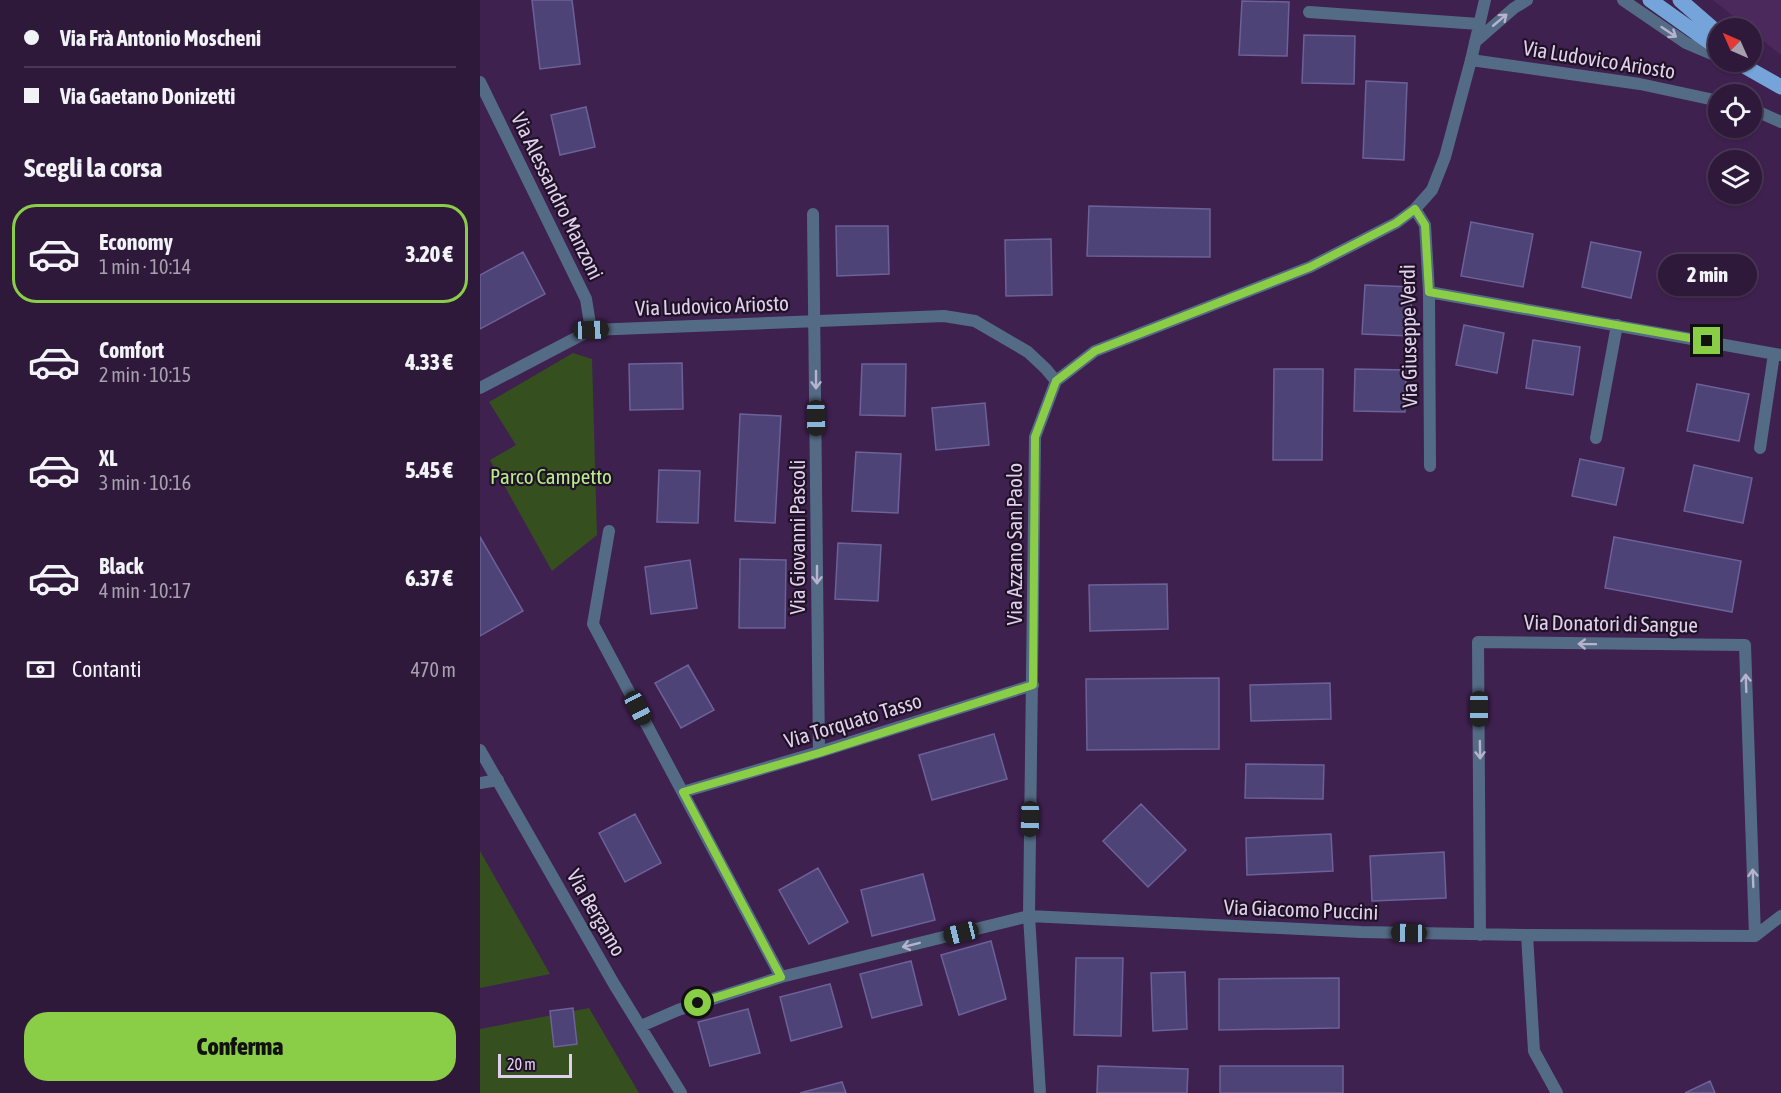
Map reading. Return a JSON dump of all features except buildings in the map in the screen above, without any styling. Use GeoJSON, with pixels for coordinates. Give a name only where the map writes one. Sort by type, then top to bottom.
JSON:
{"type":"FeatureCollection","features":[{"type":"Feature","properties":{"kind":"main road"},"geometry":{"type":"LineString","coordinates":[[1650,0],[1708,41]]}},
{"type":"Feature","properties":{"kind":"main road"},"geometry":{"type":"LineString","coordinates":[[1680,0],[1708,24]]}},
{"type":"Feature","properties":{"kind":"main road"},"geometry":{"type":"LineString","coordinates":[[1756,72],[1778,85]]}},
{"type":"Feature","properties":{"kind":"street"},"geometry":{"type":"LineString","coordinates":[[1056,381],[1095,351],[1310,267],[1396,223],[1415,209],[1432,190],[1445,157],[1485,0]]}},
{"type":"Feature","properties":{"kind":"street"},"geometry":{"type":"LineString","coordinates":[[1475,42],[1514,8],[1527,0]]}},
{"type":"Feature","properties":{"kind":"street"},"geometry":{"type":"LineString","coordinates":[[1623,0],[1686,43],[1708,52]]}},
{"type":"Feature","properties":{"kind":"street"},"geometry":{"type":"LineString","coordinates":[[1309,12],[1479,24]]}},
{"type":"Feature","properties":{"kind":"street","name":"Via Ludovico Ariosto"},"geometry":{"type":"LineString","coordinates":[[1471,60],[1640,84],[1708,99]]}},
{"type":"Feature","properties":{"kind":"street","name":"Via Alessandro Manzoni"},"geometry":{"type":"LineString","coordinates":[[480,82],[586,299],[591,330]]}},
{"type":"Feature","properties":{"kind":"street"},"geometry":{"type":"LineString","coordinates":[[1762,114],[1781,122]]}},
{"type":"Feature","properties":{"kind":"street","name":"Via Giuseppe Verdi"},"geometry":{"type":"LineString","coordinates":[[1415,209],[1425,225],[1429,292],[1430,466]]}},
{"type":"Feature","properties":{"kind":"street","name":"Via Ludovico Ariosto"},"geometry":{"type":"LineString","coordinates":[[813,214],[816,322]]}},
{"type":"Feature","properties":{"kind":"street"},"geometry":{"type":"LineString","coordinates":[[1429,292],[1778,354],[1760,448]]}},
{"type":"Feature","properties":{"kind":"street","name":"Via Ludovico Ariosto"},"geometry":{"type":"LineString","coordinates":[[480,388],[591,330],[944,316],[975,321],[1028,352],[1056,381]]}},
{"type":"Feature","properties":{"kind":"street","name":"Via Giovanni Pascoli"},"geometry":{"type":"LineString","coordinates":[[816,322],[819,753]]}},
{"type":"Feature","properties":{"kind":"street"},"geometry":{"type":"LineString","coordinates":[[1596,438],[1617,325]]}},
{"type":"Feature","properties":{"kind":"street","name":"Via Azzano San Paolo"},"geometry":{"type":"LineString","coordinates":[[1040,1093],[1029,916],[1035,437],[1056,381]]}},
{"type":"Feature","properties":{"kind":"street"},"geometry":{"type":"LineString","coordinates":[[609,531],[593,624],[781,977]]}},
{"type":"Feature","properties":{"kind":"street","name":"Via Donatori di Sangue"},"geometry":{"type":"LineString","coordinates":[[1480,934],[1479,642],[1745,645],[1755,936]]}},
{"type":"Feature","properties":{"kind":"street","name":"Via Torquato Tasso"},"geometry":{"type":"LineString","coordinates":[[683,792],[819,753],[1033,685]]}},
{"type":"Feature","properties":{"kind":"street","name":"Via Bergamo"},"geometry":{"type":"LineString","coordinates":[[480,750],[609,974],[681,1093]]}},
{"type":"Feature","properties":{"kind":"street"},"geometry":{"type":"LineString","coordinates":[[480,783],[498,780]]}},
{"type":"Feature","properties":{"kind":"street","name":"Via Giacomo Puccini"},"geometry":{"type":"LineString","coordinates":[[641,1026],[678,1010],[781,977],[1029,916],[1349,932],[1755,936]]}},
{"type":"Feature","properties":{"kind":"street"},"geometry":{"type":"LineString","coordinates":[[1755,936],[1781,916]]}},
{"type":"Feature","properties":{"kind":"street"},"geometry":{"type":"LineString","coordinates":[[1527,935],[1534,1051],[1557,1093]]}},
{"type":"Feature","properties":{"kind":"shaded area"},"geometry":{"type":"Polygon","coordinates":[[[1713,0],[1781,0],[1781,55],[1762,40],[1762,18],[1736,18],[1713,0]]]}},
{"type":"Feature","properties":{"kind":"green space","name":"Parco Campetto"},"geometry":{"type":"Polygon","coordinates":[[[573,353],[592,359],[597,535],[552,571],[490,460],[516,445],[489,402],[573,353]]]}},
{"type":"Feature","properties":{"kind":"green space"},"geometry":{"type":"Polygon","coordinates":[[[480,851],[550,974],[480,988],[480,851]]]}},
{"type":"Feature","properties":{"kind":"green space"},"geometry":{"type":"Polygon","coordinates":[[[589,1008],[639,1093],[480,1093],[480,1029],[589,1008]]]}},
{"type":"Feature","properties":{"kind":"route"},"geometry":{"type":"LineString","coordinates":[[698,1003],[781,977],[683,792],[819,753],[1033,685],[1035,437],[1056,381],[1095,351],[1310,267],[1396,223],[1415,209],[1425,225],[1429,292],[1707,341]]}}]}
